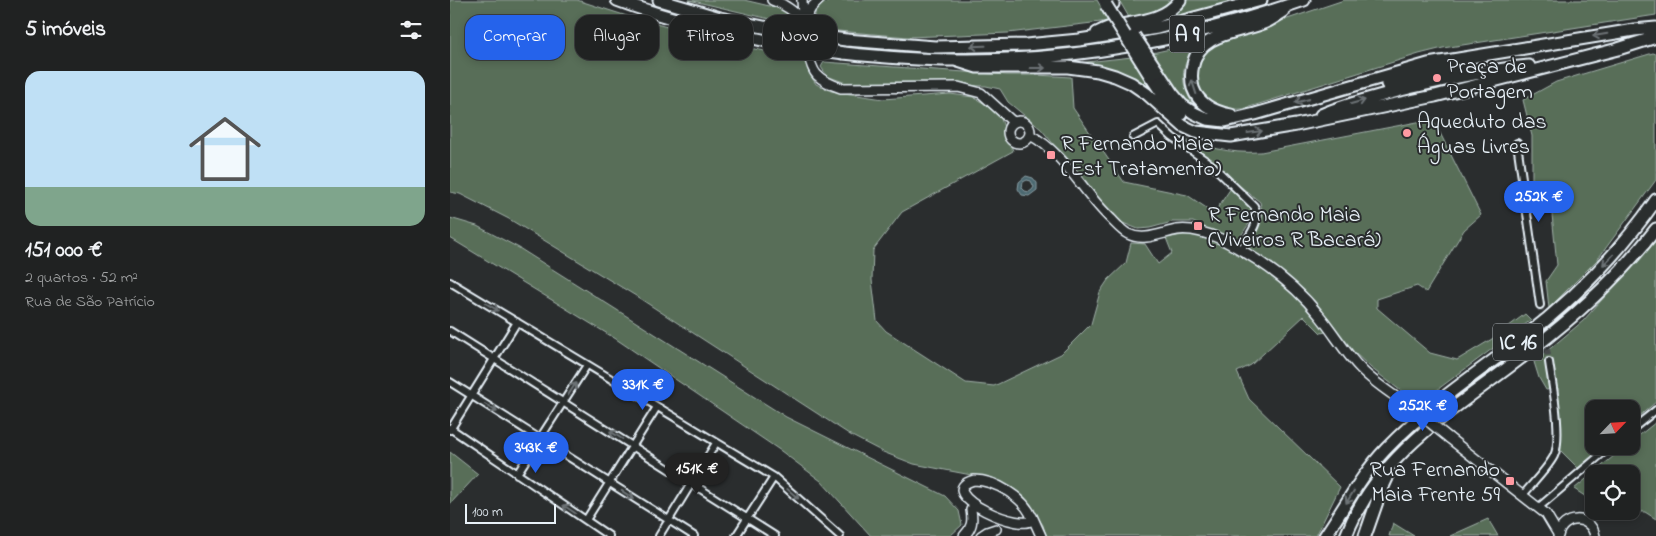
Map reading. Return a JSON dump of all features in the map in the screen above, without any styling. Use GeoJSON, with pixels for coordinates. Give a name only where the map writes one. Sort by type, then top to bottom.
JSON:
{"type":"FeatureCollection","features":[{"type":"Feature","properties":{"kind":"highway","name":"A 9"},"geometry":{"type":"LineString","coordinates":[[617,0],[645,10],[717,30],[786,45],[844,54],[955,60],[1027,58],[1075,54],[1160,40],[1227,24],[1300,1]]}},
{"type":"Feature","properties":{"kind":"highway","name":"A 9"},"geometry":{"type":"LineString","coordinates":[[659,0],[720,18],[788,32],[846,40],[956,47],[1026,45],[1079,40],[1157,28],[1260,0]]}},
{"type":"Feature","properties":{"kind":"highway"},"geometry":{"type":"LineString","coordinates":[[1079,40],[1112,26],[1154,19],[1169,12],[1180,0]]}},
{"type":"Feature","properties":{"kind":"highway"},"geometry":{"type":"LineString","coordinates":[[1256,114],[1234,116],[1218,113],[1199,99],[1193,87],[1191,74],[1193,62],[1198,52],[1206,44],[1222,36],[1268,21],[1300,1]]}},
{"type":"Feature","properties":{"kind":"highway"},"geometry":{"type":"LineString","coordinates":[[1109,2],[1154,75],[1165,98],[1188,120],[1213,134]]}},
{"type":"Feature","properties":{"kind":"highway"},"geometry":{"type":"LineString","coordinates":[[1634,30],[1656,22]]}},
{"type":"Feature","properties":{"kind":"highway"},"geometry":{"type":"LineString","coordinates":[[1154,75],[1182,105],[1194,114],[1207,119],[1225,121],[1256,114],[1428,64],[1656,28]]}},
{"type":"Feature","properties":{"kind":"highway"},"geometry":{"type":"LineString","coordinates":[[955,60],[977,67],[1068,67],[1115,76],[1131,83],[1147,94],[1183,126],[1196,132],[1231,136],[1296,125],[1435,96],[1618,49],[1656,37]]}},
{"type":"Feature","properties":{"kind":"highway"},"geometry":{"type":"LineString","coordinates":[[1618,49],[1656,45]]}},
{"type":"Feature","properties":{"kind":"highway","name":"IC 16"},"geometry":{"type":"LineString","coordinates":[[1332,536],[1338,518],[1360,481],[1385,449],[1414,423],[1523,338],[1572,296],[1614,254],[1656,200]]}},
{"type":"Feature","properties":{"kind":"highway","name":"IC 16"},"geometry":{"type":"LineString","coordinates":[[1346,536],[1360,507],[1397,459],[1424,432],[1532,350],[1589,303],[1627,265],[1656,229]]}},
{"type":"Feature","properties":{"kind":"highway"},"geometry":{"type":"LineString","coordinates":[[1365,536],[1380,493],[1397,459]]}},
{"type":"Feature","properties":{"kind":"highway"},"geometry":{"type":"LineString","coordinates":[[1325,536],[1338,518]]}},
{"type":"Feature","properties":{"kind":"street"},"geometry":{"type":"LineString","coordinates":[[772,0],[780,2],[798,15]]}},
{"type":"Feature","properties":{"kind":"street"},"geometry":{"type":"LineString","coordinates":[[802,0],[803,15]]}},
{"type":"Feature","properties":{"kind":"street"},"geometry":{"type":"LineString","coordinates":[[807,15],[818,0]]}},
{"type":"Feature","properties":{"kind":"street"},"geometry":{"type":"LineString","coordinates":[[809,60],[816,74],[826,83],[841,88],[958,88],[981,93],[1013,122]]}},
{"type":"Feature","properties":{"kind":"street"},"geometry":{"type":"LineString","coordinates":[[1021,120],[1030,127],[1030,135],[1023,143],[1012,141],[1008,128],[1013,122],[1021,120]]}},
{"type":"Feature","properties":{"kind":"street"},"geometry":{"type":"LineString","coordinates":[[1133,137],[1158,124],[1172,137],[1212,165],[1254,206],[1258,212],[1257,221],[1241,250]]}},
{"type":"Feature","properties":{"kind":"street"},"geometry":{"type":"LineString","coordinates":[[1030,135],[1048,147],[1064,164],[1096,206],[1128,234],[1150,237],[1178,230],[1191,230],[1218,238],[1266,265],[1299,292],[1320,315],[1349,356],[1363,371],[1546,514],[1569,521],[1581,520],[1586,522],[1591,526],[1595,536]]}},
{"type":"Feature","properties":{"kind":"street"},"geometry":{"type":"LineString","coordinates":[[1517,144],[1540,305]]}},
{"type":"Feature","properties":{"kind":"street"},"geometry":{"type":"LineString","coordinates":[[450,282],[774,478],[840,536]]}},
{"type":"Feature","properties":{"kind":"street"},"geometry":{"type":"LineString","coordinates":[[517,322],[450,428],[609,536]]}},
{"type":"Feature","properties":{"kind":"street"},"geometry":{"type":"LineString","coordinates":[[450,331],[775,536]]}},
{"type":"Feature","properties":{"kind":"street"},"geometry":{"type":"LineString","coordinates":[[1522,496],[1554,456],[1556,447],[1558,431],[1549,362]]}},
{"type":"Feature","properties":{"kind":"street"},"geometry":{"type":"LineString","coordinates":[[517,474],[586,365]]}},
{"type":"Feature","properties":{"kind":"street"},"geometry":{"type":"LineString","coordinates":[[450,382],[694,536]]}},
{"type":"Feature","properties":{"kind":"street"},"geometry":{"type":"LineString","coordinates":[[586,520],[657,407]]}},
{"type":"Feature","properties":{"kind":"street"},"geometry":{"type":"LineString","coordinates":[[1640,423],[1656,410]]}},
{"type":"Feature","properties":{"kind":"street"},"geometry":{"type":"LineString","coordinates":[[659,536],[716,443]]}},
{"type":"Feature","properties":{"kind":"street"},"geometry":{"type":"LineString","coordinates":[[1538,508],[1600,455]]}},
{"type":"Feature","properties":{"kind":"street"},"geometry":{"type":"LineString","coordinates":[[736,536],[774,478]]}},
{"type":"Feature","properties":{"kind":"street"},"geometry":{"type":"LineString","coordinates":[[1006,532],[996,529],[971,510],[963,500],[962,490],[969,482],[978,480],[1004,490],[1022,503],[1031,514],[1042,536]]}},
{"type":"Feature","properties":{"kind":"street"},"geometry":{"type":"LineString","coordinates":[[964,536],[970,529],[972,522],[971,510]]}},
{"type":"Feature","properties":{"kind":"street"},"geometry":{"type":"LineString","coordinates":[[1027,532],[1032,524],[1031,514]]}},
{"type":"Feature","properties":{"kind":"street"},"geometry":{"type":"LineString","coordinates":[[1546,514],[1558,535]]}},
{"type":"Feature","properties":{"kind":"street"},"geometry":{"type":"LineString","coordinates":[[1558,535],[1564,524],[1569,521]]}},
{"type":"Feature","properties":{"kind":"street"},"geometry":{"type":"LineString","coordinates":[[981,536],[996,529]]}},
{"type":"Feature","properties":{"kind":"green space"},"geometry":{"type":"Polygon","coordinates":[[[450,0],[577,0],[624,15],[575,15],[575,60],[659,60],[659,25],[669,27],[669,60],[753,60],[753,49],[763,51],[763,60],[805,60],[809,73],[816,84],[831,91],[883,99],[950,94],[973,97],[992,108],[1001,119],[1013,151],[902,212],[873,250],[872,280],[877,321],[886,331],[966,383],[994,386],[1061,354],[1091,324],[1100,292],[1108,280],[1126,263],[1131,243],[1145,244],[1158,264],[1172,253],[1166,238],[1196,235],[1211,240],[1227,246],[1258,264],[1287,286],[1310,310],[1326,332],[1321,333],[1304,316],[1251,365],[1237,372],[1249,399],[1340,487],[1316,536],[1046,536],[1043,525],[1031,508],[987,478],[914,464],[883,452],[852,436],[636,296],[509,219],[460,194],[450,192],[450,0]]]}},
{"type":"Feature","properties":{"kind":"green space"},"geometry":{"type":"Polygon","coordinates":[[[689,0],[744,0],[782,9],[789,15],[763,15],[763,17],[689,0]]]}},
{"type":"Feature","properties":{"kind":"green space"},"geometry":{"type":"Polygon","coordinates":[[[830,0],[1097,0],[1109,21],[1008,33],[908,37],[837,31],[837,15],[815,15],[821,6],[830,0]]]}},
{"type":"Feature","properties":{"kind":"green space"},"geometry":{"type":"Polygon","coordinates":[[[1119,0],[1173,0],[1160,13],[1130,19],[1119,0]]]}},
{"type":"Feature","properties":{"kind":"green space"},"geometry":{"type":"Polygon","coordinates":[[[1184,0],[1237,0],[1175,17],[1184,0]]]}},
{"type":"Feature","properties":{"kind":"green space"},"geometry":{"type":"Polygon","coordinates":[[[1344,0],[1656,0],[1656,15],[1443,48],[1243,109],[1232,109],[1213,104],[1200,92],[1196,74],[1198,62],[1213,44],[1344,0]]]}},
{"type":"Feature","properties":{"kind":"green space"},"geometry":{"type":"Polygon","coordinates":[[[1202,42],[1189,57],[1184,73],[1186,89],[1195,107],[1194,109],[1180,96],[1152,53],[1202,42]]]}},
{"type":"Feature","properties":{"kind":"green space"},"geometry":{"type":"Polygon","coordinates":[[[1653,53],[1656,54],[1656,180],[1597,260],[1549,308],[1546,281],[1557,265],[1550,194],[1532,191],[1532,136],[1523,100],[1556,82],[1653,53]]]}},
{"type":"Feature","properties":{"kind":"green space"},"geometry":{"type":"Polygon","coordinates":[[[1132,57],[1155,94],[1153,96],[1077,63],[1132,57]]]}},
{"type":"Feature","properties":{"kind":"green space"},"geometry":{"type":"Polygon","coordinates":[[[824,62],[1007,75],[1071,77],[1073,108],[1124,182],[1187,195],[1214,213],[1231,188],[1254,211],[1254,216],[1236,243],[1193,222],[1172,222],[1138,229],[1123,223],[1094,193],[1041,129],[1008,102],[1000,89],[986,86],[846,83],[827,76],[821,67],[824,62]]]}},
{"type":"Feature","properties":{"kind":"green space"},"geometry":{"type":"Polygon","coordinates":[[[1433,119],[1481,215],[1464,230],[1426,292],[1417,286],[1377,299],[1377,308],[1430,353],[1457,360],[1492,339],[1525,314],[1531,320],[1418,404],[1371,368],[1354,352],[1328,317],[1293,281],[1249,249],[1263,215],[1260,202],[1215,163],[1177,136],[1218,149],[1238,152],[1261,152],[1433,119]]]}},
{"type":"Feature","properties":{"kind":"green space"},"geometry":{"type":"Polygon","coordinates":[[[450,218],[477,226],[519,248],[786,417],[945,496],[959,511],[962,525],[950,536],[871,536],[821,481],[781,451],[616,339],[450,238],[450,218]]]}},
{"type":"Feature","properties":{"kind":"green space"},"geometry":{"type":"Polygon","coordinates":[[[1656,239],[1656,402],[1640,415],[1640,400],[1585,400],[1585,455],[1593,455],[1578,468],[1561,451],[1558,388],[1546,390],[1539,378],[1534,362],[1583,321],[1656,239]]]}},
{"type":"Feature","properties":{"kind":"green space"},"geometry":{"type":"Polygon","coordinates":[[[1656,422],[1656,519],[1645,512],[1640,512],[1640,465],[1603,465],[1615,455],[1640,455],[1640,435],[1656,422]]]}},
{"type":"Feature","properties":{"kind":"green space"},"geometry":{"type":"Polygon","coordinates":[[[450,452],[478,474],[450,504],[450,452]]]}},
{"type":"Feature","properties":{"kind":"green space"},"geometry":{"type":"Polygon","coordinates":[[[1585,480],[1585,496],[1574,489],[1585,480]]]}},
{"type":"Feature","properties":{"kind":"green space"},"geometry":{"type":"Polygon","coordinates":[[[1488,519],[1498,536],[1450,536],[1488,519]]]}},
{"type":"Feature","properties":{"kind":"green space"},"geometry":{"type":"Polygon","coordinates":[[[1393,523],[1414,536],[1389,536],[1393,523]]]}},
{"type":"Feature","properties":{"kind":"water"},"geometry":{"type":"Polygon","coordinates":[[[1026,176],[1033,178],[1037,183],[1037,190],[1029,196],[1022,195],[1018,189],[1019,182],[1026,176]],[[1031,181],[1023,182],[1022,188],[1025,191],[1029,192],[1034,187],[1031,181]]]}},
{"type":"Feature","properties":{"kind":"tunnel"},"geometry":{"type":"LineString","coordinates":[[1540,305],[1549,362]]}},
{"type":"Feature","properties":{"kind":"place","name":"Praça de Portagem"},"geometry":{"type":"Point","coordinates":[1437,78]}},
{"type":"Feature","properties":{"kind":"place","name":"Aqueduto das Águas Livres"},"geometry":{"type":"Point","coordinates":[1407,133]}},
{"type":"Feature","properties":{"kind":"place","name":"R Fernando Maia (Est Tratamento)"},"geometry":{"type":"Point","coordinates":[1051,155]}},
{"type":"Feature","properties":{"kind":"place","name":"R Fernando Maia (Viveiros R Bacará)"},"geometry":{"type":"Point","coordinates":[1198,226]}},
{"type":"Feature","properties":{"kind":"place","name":"Rua Fernando Maia Frente 59"},"geometry":{"type":"Point","coordinates":[1510,481]}}]}
